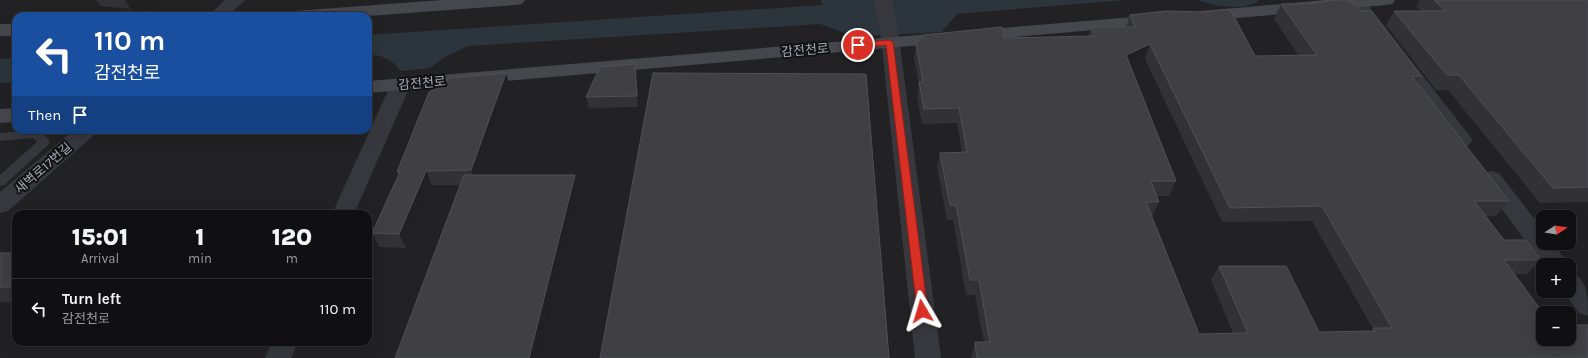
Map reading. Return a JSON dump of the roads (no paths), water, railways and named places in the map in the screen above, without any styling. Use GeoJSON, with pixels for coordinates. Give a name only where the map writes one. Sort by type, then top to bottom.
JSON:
{"type":"FeatureCollection","features":[{"type":"Feature","properties":{"kind":"street"},"geometry":{"type":"LineString","coordinates":[[222,12],[236,0]]}},
{"type":"Feature","properties":{"kind":"street"},"geometry":{"type":"LineString","coordinates":[[350,12],[516,0]]}},
{"type":"Feature","properties":{"kind":"street"},"geometry":{"type":"LineString","coordinates":[[884,0],[928,358]]}},
{"type":"Feature","properties":{"kind":"street","name":"감전천로"},"geometry":{"type":"LineString","coordinates":[[372,87],[889,40],[1178,18],[1386,0]]}},
{"type":"Feature","properties":{"kind":"street"},"geometry":{"type":"LineString","coordinates":[[1357,2],[1552,258]]}},
{"type":"Feature","properties":{"kind":"street"},"geometry":{"type":"LineString","coordinates":[[0,30],[12,30]]}},
{"type":"Feature","properties":{"kind":"street"},"geometry":{"type":"LineString","coordinates":[[345,210],[401,84]]}},
{"type":"Feature","properties":{"kind":"street"},"geometry":{"type":"LineString","coordinates":[[0,116],[12,116]]}},
{"type":"Feature","properties":{"kind":"street","name":"새벽로17번길"},"geometry":{"type":"LineString","coordinates":[[0,205],[81,134]]}},
{"type":"Feature","properties":{"kind":"street"},"geometry":{"type":"LineString","coordinates":[[1576,290],[1588,306]]}},
{"type":"Feature","properties":{"kind":"street"},"geometry":{"type":"LineString","coordinates":[[278,358],[283,346]]}},
{"type":"Feature","properties":{"kind":"lane"},"geometry":{"type":"LineString","coordinates":[[0,137],[36,134],[44,142],[0,182]]}}]}
